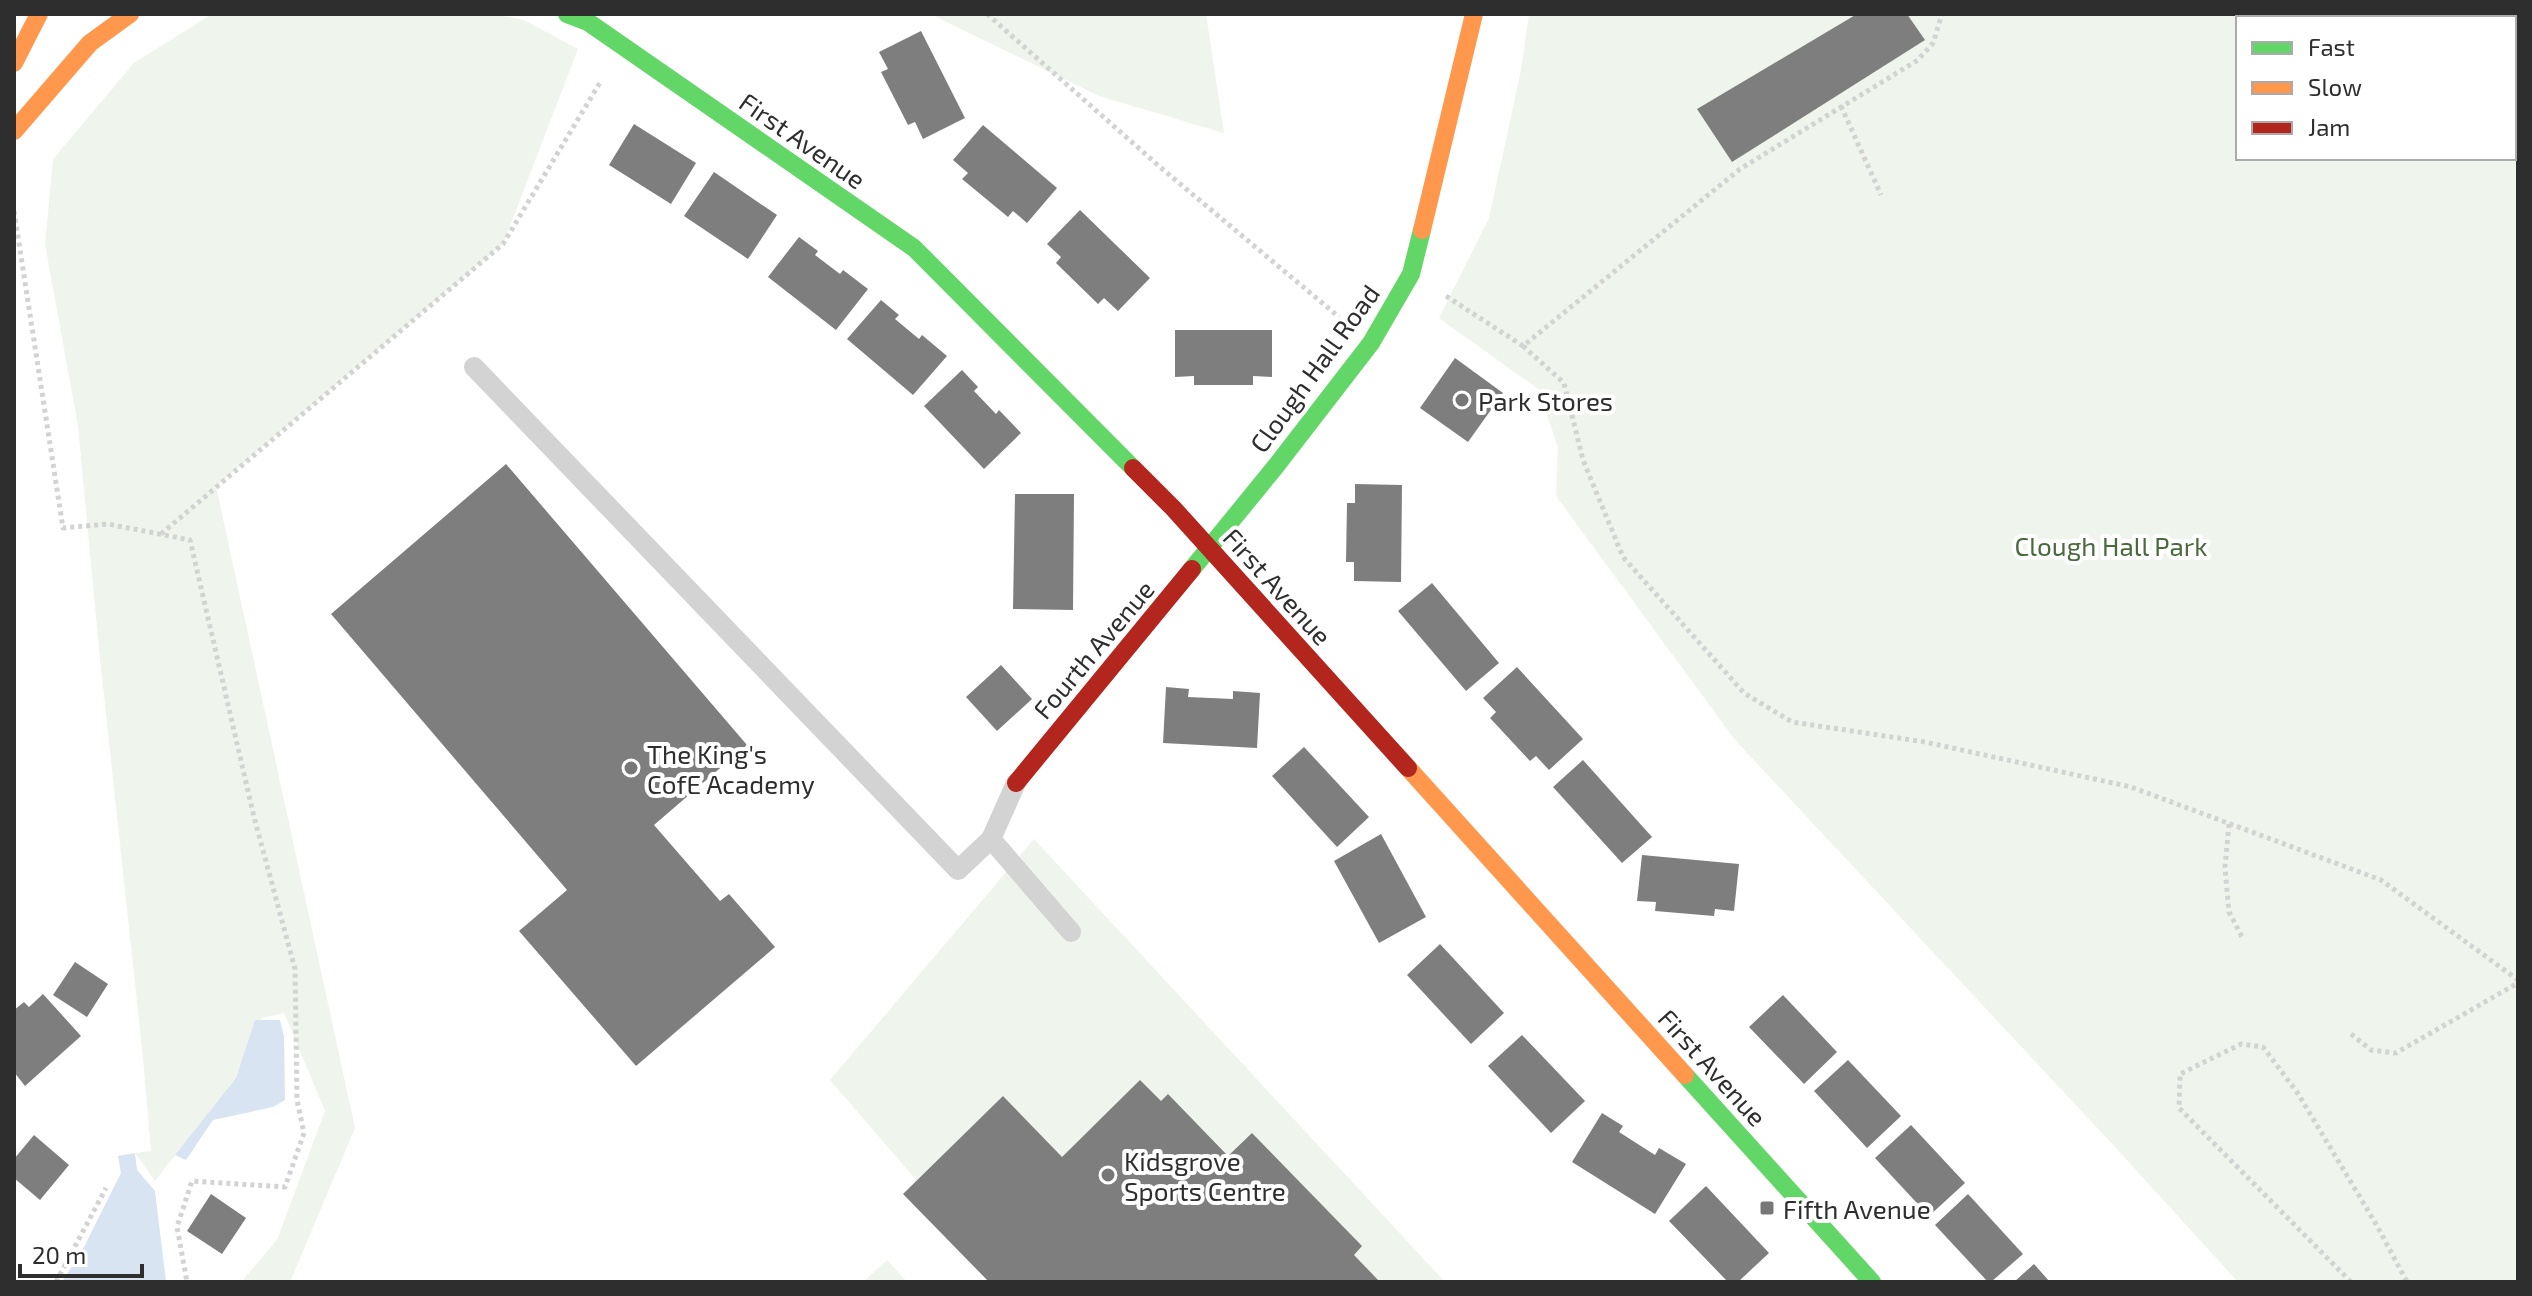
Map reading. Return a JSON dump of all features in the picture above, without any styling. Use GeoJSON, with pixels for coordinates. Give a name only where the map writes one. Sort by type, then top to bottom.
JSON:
{"type":"FeatureCollection","features":[{"type":"Feature","properties":{"kind":"main road"},"geometry":{"type":"LineString","coordinates":[[14,63],[39,14]]}},
{"type":"Feature","properties":{"kind":"main road"},"geometry":{"type":"LineString","coordinates":[[14,131],[90,43],[130,14]]}},
{"type":"Feature","properties":{"kind":"main road","name":"First Avenue"},"geometry":{"type":"LineString","coordinates":[[567,14],[588,22],[914,248],[1173,508],[1872,1282]]}},
{"type":"Feature","properties":{"kind":"main road","name":"Clough Hall Road"},"geometry":{"type":"LineString","coordinates":[[1210,548],[1371,343],[1411,274],[1474,14]]}},
{"type":"Feature","properties":{"kind":"main road","name":"Fourth Avenue"},"geometry":{"type":"LineString","coordinates":[[1016,783],[1210,548]]}},
{"type":"Feature","properties":{"kind":"lane"},"geometry":{"type":"LineString","coordinates":[[474,367],[958,870],[991,839],[1016,783]]}},
{"type":"Feature","properties":{"kind":"lane"},"geometry":{"type":"LineString","coordinates":[[991,839],[1071,932]]}},
{"type":"Feature","properties":{"kind":"path"},"geometry":{"type":"LineString","coordinates":[[987,14],[1160,167],[1371,343]]}},
{"type":"Feature","properties":{"kind":"path"},"geometry":{"type":"LineString","coordinates":[[1523,346],[1740,169],[1918,60],[1933,43],[1942,14]]}},
{"type":"Feature","properties":{"kind":"path"},"geometry":{"type":"LineString","coordinates":[[2318,14],[2344,16]]}},
{"type":"Feature","properties":{"kind":"path"},"geometry":{"type":"LineString","coordinates":[[160,535],[503,244],[622,46]]}},
{"type":"Feature","properties":{"kind":"path"},"geometry":{"type":"LineString","coordinates":[[1841,106],[1881,195]]}},
{"type":"Feature","properties":{"kind":"path"},"geometry":{"type":"LineString","coordinates":[[14,211],[63,528],[108,524],[190,540],[251,803],[295,969],[297,1100],[304,1133],[285,1187],[192,1181],[177,1227],[187,1282]]}},
{"type":"Feature","properties":{"kind":"path"},"geometry":{"type":"LineString","coordinates":[[1411,274],[1523,346],[1564,383],[1583,460],[1623,557],[1744,693],[1792,722],[1925,742],[2131,787],[2381,880],[2518,981],[2396,1053],[2371,1050],[2351,1034]]}},
{"type":"Feature","properties":{"kind":"path"},"geometry":{"type":"LineString","coordinates":[[2229,824],[2225,867],[2229,912],[2242,937]]}},
{"type":"Feature","properties":{"kind":"path"},"geometry":{"type":"LineString","coordinates":[[2351,1282],[2179,1108],[2180,1074],[2241,1044],[2263,1047],[2297,1092],[2407,1282]]}},
{"type":"Feature","properties":{"kind":"path"},"geometry":{"type":"LineString","coordinates":[[56,1282],[106,1188]]}},
{"type":"Feature","properties":{"kind":"green space"},"geometry":{"type":"Polygon","coordinates":[[[212,14],[491,14],[524,20],[578,49],[503,244],[216,486],[355,1128],[290,1282],[241,1282],[277,1240],[325,1111],[284,1013],[262,1018],[236,1078],[155,1181],[135,1153],[151,1151],[143,1058],[78,426],[45,244],[53,159],[134,63],[212,14]]]}},
{"type":"Feature","properties":{"kind":"green space"},"geometry":{"type":"Polygon","coordinates":[[[930,14],[1206,14],[1224,133],[1099,96],[930,14]]]}},
{"type":"Feature","properties":{"kind":"green space","name":"Clough Hall Park"},"geometry":{"type":"Polygon","coordinates":[[[1529,14],[2518,14],[2518,1282],[2238,1282],[1735,740],[1556,496],[1558,447],[1538,389],[1439,318],[1489,218],[1521,70],[1529,14]]]}},
{"type":"Feature","properties":{"kind":"green space"},"geometry":{"type":"Polygon","coordinates":[[[1034,839],[1445,1282],[1004,1282],[830,1080],[1034,839]]]}},
{"type":"Feature","properties":{"kind":"green space"},"geometry":{"type":"Polygon","coordinates":[[[887,1260],[907,1282],[863,1282],[887,1260]]]}},
{"type":"Feature","properties":{"kind":"water"},"geometry":{"type":"Polygon","coordinates":[[[255,1020],[280,1020],[284,1036],[285,1100],[273,1107],[213,1120],[186,1160],[175,1155],[236,1078],[255,1020]]]}},
{"type":"Feature","properties":{"kind":"water"},"geometry":{"type":"Polygon","coordinates":[[[135,1153],[137,1170],[155,1191],[166,1282],[62,1282],[84,1247],[121,1173],[118,1156],[135,1153]]]}},
{"type":"Feature","properties":{"kind":"building"},"geometry":{"type":"Polygon","coordinates":[[[1857,14],[1907,14],[1925,40],[1732,162],[1697,109],[1857,14]]]}},
{"type":"Feature","properties":{"kind":"building"},"geometry":{"type":"Polygon","coordinates":[[[921,31],[965,118],[923,139],[915,122],[908,125],[881,72],[888,69],[879,52],[921,31]]]}},
{"type":"Feature","properties":{"kind":"building"},"geometry":{"type":"Polygon","coordinates":[[[634,124],[696,163],[671,204],[609,165],[634,124]]]}},
{"type":"Feature","properties":{"kind":"building"},"geometry":{"type":"Polygon","coordinates":[[[983,125],[1057,188],[1027,223],[1013,211],[1008,217],[962,179],[968,173],[953,160],[983,125]]]}},
{"type":"Feature","properties":{"kind":"building"},"geometry":{"type":"Polygon","coordinates":[[[714,172],[777,215],[748,259],[684,216],[714,172]]]}},
{"type":"Feature","properties":{"kind":"building"},"geometry":{"type":"Polygon","coordinates":[[[1080,210],[1150,278],[1118,311],[1104,298],[1098,304],[1056,263],[1061,257],[1047,244],[1080,210]]]}},
{"type":"Feature","properties":{"kind":"building"},"geometry":{"type":"Polygon","coordinates":[[[799,237],[818,251],[815,255],[840,274],[843,270],[868,289],[836,330],[768,277],[799,237]]]}},
{"type":"Feature","properties":{"kind":"building"},"geometry":{"type":"Polygon","coordinates":[[[881,300],[899,315],[895,319],[919,339],[922,335],[947,356],[913,395],[847,339],[881,300]]]}},
{"type":"Feature","properties":{"kind":"building"},"geometry":{"type":"Polygon","coordinates":[[[1175,330],[1272,330],[1272,377],[1253,376],[1253,385],[1194,385],[1194,376],[1175,377],[1175,330]]]}},
{"type":"Feature","properties":{"kind":"building","name":"Park Stores"},"geometry":{"type":"Polygon","coordinates":[[[1455,358],[1503,393],[1468,442],[1420,408],[1455,358]]]}},
{"type":"Feature","properties":{"kind":"building"},"geometry":{"type":"Polygon","coordinates":[[[962,370],[978,387],[974,391],[996,414],[999,410],[1021,433],[984,469],[924,406],[962,370]]]}},
{"type":"Feature","properties":{"kind":"building"},"geometry":{"type":"Polygon","coordinates":[[[506,464],[747,745],[654,825],[720,901],[729,894],[775,947],[636,1066],[519,931],[567,890],[331,614],[506,464]]]}},
{"type":"Feature","properties":{"kind":"building"},"geometry":{"type":"Polygon","coordinates":[[[1355,484],[1402,485],[1401,582],[1354,581],[1354,562],[1346,562],[1347,503],[1355,503],[1355,484]]]}},
{"type":"Feature","properties":{"kind":"building"},"geometry":{"type":"Polygon","coordinates":[[[1015,494],[1074,494],[1073,610],[1013,609],[1015,494]]]}},
{"type":"Feature","properties":{"kind":"building"},"geometry":{"type":"Polygon","coordinates":[[[1432,583],[1499,663],[1466,691],[1398,611],[1432,583]]]}},
{"type":"Feature","properties":{"kind":"building"},"geometry":{"type":"Polygon","coordinates":[[[1001,665],[1032,699],[997,731],[966,697],[1001,665]]]}},
{"type":"Feature","properties":{"kind":"building"},"geometry":{"type":"Polygon","coordinates":[[[1517,667],[1583,739],[1549,770],[1536,756],[1530,761],[1490,718],[1496,712],[1483,698],[1517,667]]]}},
{"type":"Feature","properties":{"kind":"building"},"geometry":{"type":"Polygon","coordinates":[[[1166,687],[1189,689],[1188,697],[1233,699],[1233,691],[1260,693],[1257,748],[1163,743],[1166,687]]]}},
{"type":"Feature","properties":{"kind":"building"},"geometry":{"type":"Polygon","coordinates":[[[1304,747],[1369,817],[1337,847],[1272,776],[1304,747]]]}},
{"type":"Feature","properties":{"kind":"building"},"geometry":{"type":"Polygon","coordinates":[[[1583,760],[1652,837],[1622,863],[1553,787],[1583,760]]]}},
{"type":"Feature","properties":{"kind":"building"},"geometry":{"type":"Polygon","coordinates":[[[1381,834],[1426,917],[1379,943],[1334,861],[1381,834]]]}},
{"type":"Feature","properties":{"kind":"building"},"geometry":{"type":"Polygon","coordinates":[[[1642,855],[1739,864],[1734,911],[1715,909],[1714,916],[1655,911],[1656,902],[1637,901],[1642,855]]]}},
{"type":"Feature","properties":{"kind":"building"},"geometry":{"type":"Polygon","coordinates":[[[1440,944],[1504,1013],[1471,1044],[1407,975],[1440,944]]]}},
{"type":"Feature","properties":{"kind":"building"},"geometry":{"type":"Polygon","coordinates":[[[75,962],[108,984],[87,1017],[53,995],[75,962]]]}},
{"type":"Feature","properties":{"kind":"building"},"geometry":{"type":"Polygon","coordinates":[[[43,994],[81,1036],[25,1086],[14,1072],[14,1010],[24,1002],[29,1007],[43,994]]]}},
{"type":"Feature","properties":{"kind":"building"},"geometry":{"type":"Polygon","coordinates":[[[1783,995],[1837,1052],[1804,1084],[1749,1027],[1783,995]]]}},
{"type":"Feature","properties":{"kind":"building"},"geometry":{"type":"Polygon","coordinates":[[[1522,1035],[1585,1101],[1551,1133],[1488,1066],[1522,1035]]]}},
{"type":"Feature","properties":{"kind":"building"},"geometry":{"type":"Polygon","coordinates":[[[1848,1060],[1901,1116],[1867,1148],[1814,1091],[1848,1060]]]}},
{"type":"Feature","properties":{"kind":"building","name":"Kidsgrove Sports Centre"},"geometry":{"type":"Polygon","coordinates":[[[1140,1080],[1161,1101],[1168,1094],[1228,1156],[1252,1133],[1362,1246],[1354,1255],[1380,1282],[989,1282],[903,1194],[1003,1096],[1062,1157],[1140,1080]]]}},
{"type":"Feature","properties":{"kind":"building"},"geometry":{"type":"Polygon","coordinates":[[[1602,1113],[1623,1126],[1619,1132],[1655,1155],[1659,1148],[1686,1164],[1655,1214],[1572,1162],[1602,1113]]]}},
{"type":"Feature","properties":{"kind":"building"},"geometry":{"type":"Polygon","coordinates":[[[1911,1125],[1965,1183],[1929,1216],[1875,1158],[1911,1125]]]}},
{"type":"Feature","properties":{"kind":"building"},"geometry":{"type":"Polygon","coordinates":[[[34,1135],[69,1165],[40,1200],[14,1178],[14,1159],[34,1135]]]}},
{"type":"Feature","properties":{"kind":"building"},"geometry":{"type":"Polygon","coordinates":[[[1706,1186],[1769,1253],[1738,1282],[1728,1282],[1669,1221],[1706,1186]]]}},
{"type":"Feature","properties":{"kind":"building"},"geometry":{"type":"Polygon","coordinates":[[[211,1194],[246,1218],[222,1254],[187,1231],[211,1194]]]}},
{"type":"Feature","properties":{"kind":"building"},"geometry":{"type":"Polygon","coordinates":[[[1968,1194],[2023,1254],[1991,1282],[1935,1225],[1968,1194]]]}},
{"type":"Feature","properties":{"kind":"building"},"geometry":{"type":"Polygon","coordinates":[[[2034,1264],[2050,1282],[2014,1282],[2034,1264]]]}},
{"type":"Feature","properties":{"kind":"traffic: fast"},"geometry":{"type":"LineString","coordinates":[[567,14],[588,22],[914,248],[1133,468]]}},
{"type":"Feature","properties":{"kind":"traffic: fast"},"geometry":{"type":"LineString","coordinates":[[1192,569],[1371,343],[1411,274],[1422,230]]}},
{"type":"Feature","properties":{"kind":"traffic: fast"},"geometry":{"type":"LineString","coordinates":[[1685,1075],[1872,1282]]}},
{"type":"Feature","properties":{"kind":"traffic: slow"},"geometry":{"type":"LineString","coordinates":[[14,63],[39,14]]}},
{"type":"Feature","properties":{"kind":"traffic: slow"},"geometry":{"type":"LineString","coordinates":[[14,131],[90,43],[130,14]]}},
{"type":"Feature","properties":{"kind":"traffic: slow"},"geometry":{"type":"LineString","coordinates":[[1422,230],[1474,14]]}},
{"type":"Feature","properties":{"kind":"traffic: slow"},"geometry":{"type":"LineString","coordinates":[[1408,768],[1685,1075]]}},
{"type":"Feature","properties":{"kind":"traffic: jam"},"geometry":{"type":"LineString","coordinates":[[1133,468],[1173,508],[1408,768]]}},
{"type":"Feature","properties":{"kind":"traffic: jam"},"geometry":{"type":"LineString","coordinates":[[1016,783],[1192,569]]}},
{"type":"Feature","properties":{"kind":"place","name":"Park Stores"},"geometry":{"type":"Point","coordinates":[1462,400]}},
{"type":"Feature","properties":{"kind":"place","name":"The King's CofE Academy"},"geometry":{"type":"Point","coordinates":[631,768]}},
{"type":"Feature","properties":{"kind":"place","name":"Kidsgrove Sports Centre"},"geometry":{"type":"Point","coordinates":[1108,1175]}},
{"type":"Feature","properties":{"kind":"place","name":"Fifth Avenue"},"geometry":{"type":"Point","coordinates":[1767,1208]}}]}
